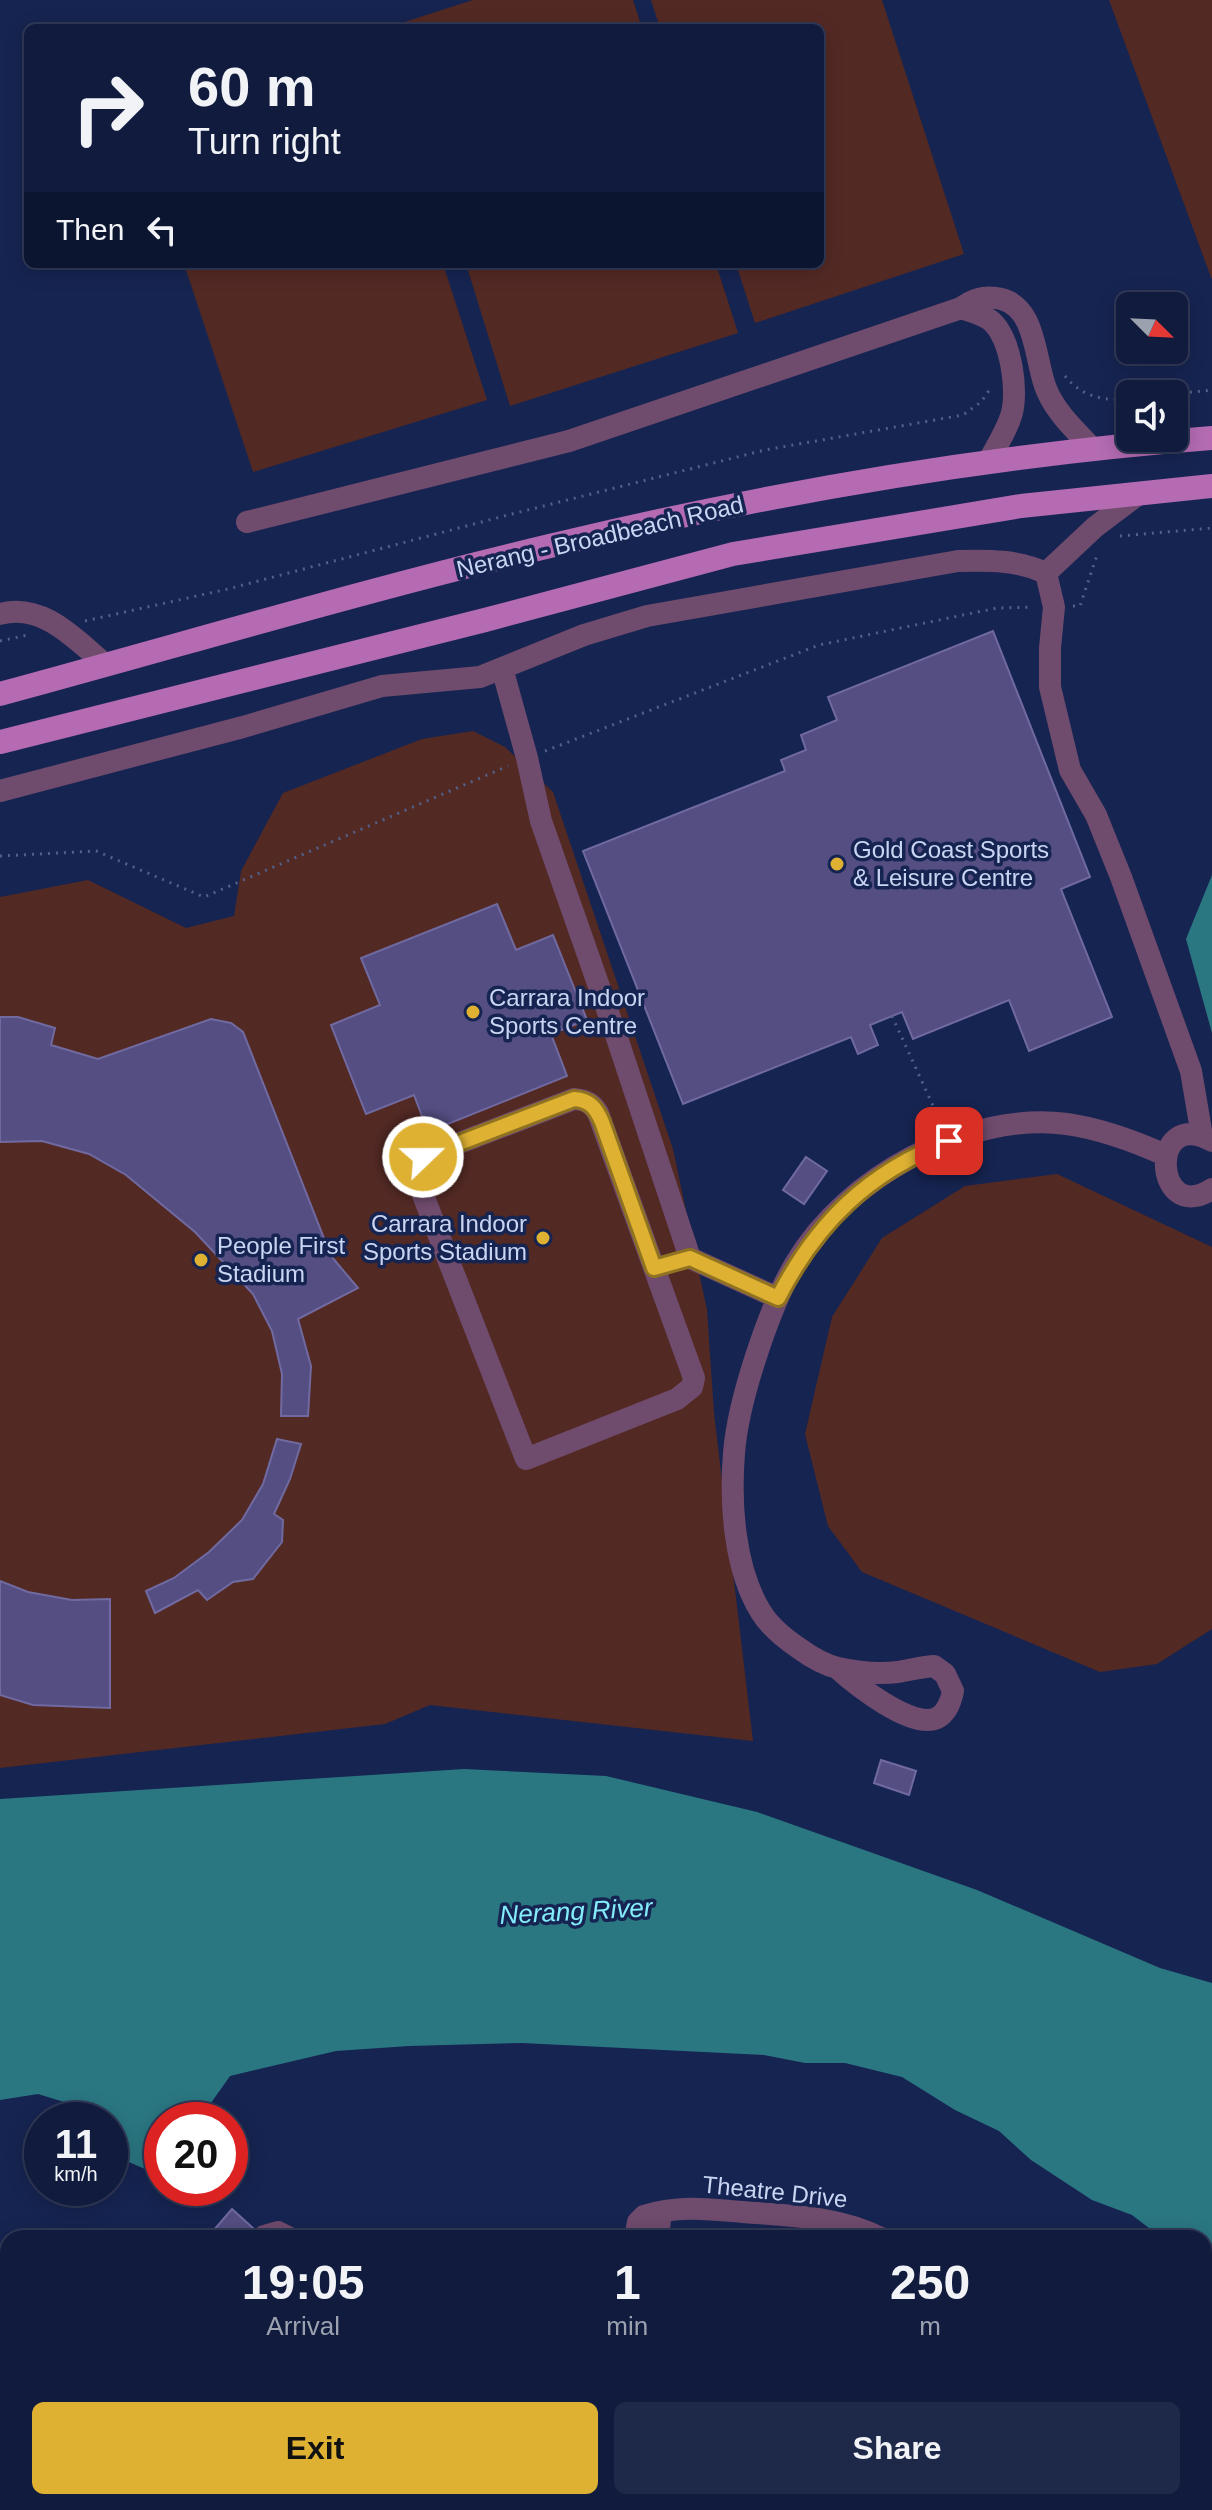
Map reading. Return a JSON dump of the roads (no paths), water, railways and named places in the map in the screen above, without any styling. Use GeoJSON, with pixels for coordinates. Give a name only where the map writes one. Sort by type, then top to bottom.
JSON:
{"type":"FeatureCollection","features":[{"type":"Feature","properties":{"kind":"main road","name":"Nerang - Broadbeach Road"},"geometry":{"type":"LineString","coordinates":[[0,694],[404,583],[582,538],[759,500],[988,462],[1212,438]]}},
{"type":"Feature","properties":{"kind":"main road","name":"Nerang - Broadbeach Road"},"geometry":{"type":"LineString","coordinates":[[0,742],[733,554],[1021,506],[1212,486]]}},
{"type":"Feature","properties":{"kind":"street"},"geometry":{"type":"LineString","coordinates":[[247,522],[569,441],[961,308],[971,300],[983,297],[1001,299],[1016,306],[1029,328],[1045,389],[1054,405],[1094,450]]}},
{"type":"Feature","properties":{"kind":"street"},"geometry":{"type":"LineString","coordinates":[[961,308],[989,319],[1001,335],[1009,357],[1014,387],[1012,414],[988,462]]}},
{"type":"Feature","properties":{"kind":"street"},"geometry":{"type":"LineString","coordinates":[[1046,573],[1078,540],[1140,493]]}},
{"type":"Feature","properties":{"kind":"street"},"geometry":{"type":"LineString","coordinates":[[0,791],[243,727],[382,686],[480,677],[584,635],[647,616],[958,561],[996,560],[1026,564],[1046,573]]}},
{"type":"Feature","properties":{"kind":"street"},"geometry":{"type":"LineString","coordinates":[[1046,573],[1054,607],[1050,687],[1066,757],[1070,770],[1096,815],[1121,877],[1191,1071],[1207,1138],[1184,1136],[1176,1141],[1165,1155],[1165,1173],[1174,1188],[1191,1195],[1212,1189]]}},
{"type":"Feature","properties":{"kind":"street"},"geometry":{"type":"LineString","coordinates":[[0,614],[31,612],[61,627],[106,665]]}},
{"type":"Feature","properties":{"kind":"street"},"geometry":{"type":"LineString","coordinates":[[502,668],[541,821],[690,1258]]}},
{"type":"Feature","properties":{"kind":"street"},"geometry":{"type":"LineString","coordinates":[[574,1099],[585,1100],[593,1105],[602,1122],[654,1268],[691,1367],[694,1378],[692,1387],[677,1399],[526,1459],[416,1177],[417,1166],[423,1157],[456,1144],[574,1099]]}},
{"type":"Feature","properties":{"kind":"street"},"geometry":{"type":"LineString","coordinates":[[837,1668],[899,1672],[934,1666],[945,1674],[953,1691],[949,1705],[939,1717],[923,1721],[896,1709],[856,1685],[837,1668],[810,1656],[784,1639],[762,1615],[748,1589],[733,1499],[734,1451],[742,1407],[778,1298],[796,1262],[843,1206],[900,1162],[970,1133],[1033,1123],[1067,1124],[1134,1141],[1165,1155]]}},
{"type":"Feature","properties":{"kind":"street"},"geometry":{"type":"LineString","coordinates":[[654,1268],[690,1258],[778,1298]]}},
{"type":"Feature","properties":{"kind":"street","name":"Theatre Drive"},"geometry":{"type":"LineString","coordinates":[[661,2212],[696,2208],[817,2218],[864,2230]]}},
{"type":"Feature","properties":{"kind":"street"},"geometry":{"type":"LineString","coordinates":[[637,2230],[644,2216],[661,2212],[659,2230]]}},
{"type":"Feature","properties":{"kind":"water"},"geometry":{"type":"Polygon","coordinates":[[[1212,875],[1212,1033],[1186,939],[1212,875]]]}},
{"type":"Feature","properties":{"kind":"water","name":"Nerang River"},"geometry":{"type":"Polygon","coordinates":[[[464,1769],[606,1776],[757,1812],[977,1890],[1160,1968],[1212,1983],[1212,2230],[1152,2230],[1132,2215],[1092,2200],[1031,2160],[999,2131],[955,2110],[902,2077],[845,2063],[805,2063],[764,2055],[522,2043],[336,2051],[230,2076],[212,2102],[144,2102],[144,2169],[128,2162],[128,2102],[64,2102],[38,2094],[0,2100],[0,1799],[464,1769]]]}},
{"type":"Feature","properties":{"kind":"place","name":"Gold Coast Sports & Leisure Centre"},"geometry":{"type":"Point","coordinates":[837,864]}},
{"type":"Feature","properties":{"kind":"place","name":"Carrara Indoor Sports Centre"},"geometry":{"type":"Point","coordinates":[473,1012]}},
{"type":"Feature","properties":{"kind":"place","name":"Carrara Indoor Sports Stadium"},"geometry":{"type":"Point","coordinates":[543,1238]}},
{"type":"Feature","properties":{"kind":"place","name":"People First Stadium"},"geometry":{"type":"Point","coordinates":[201,1260]}}]}
